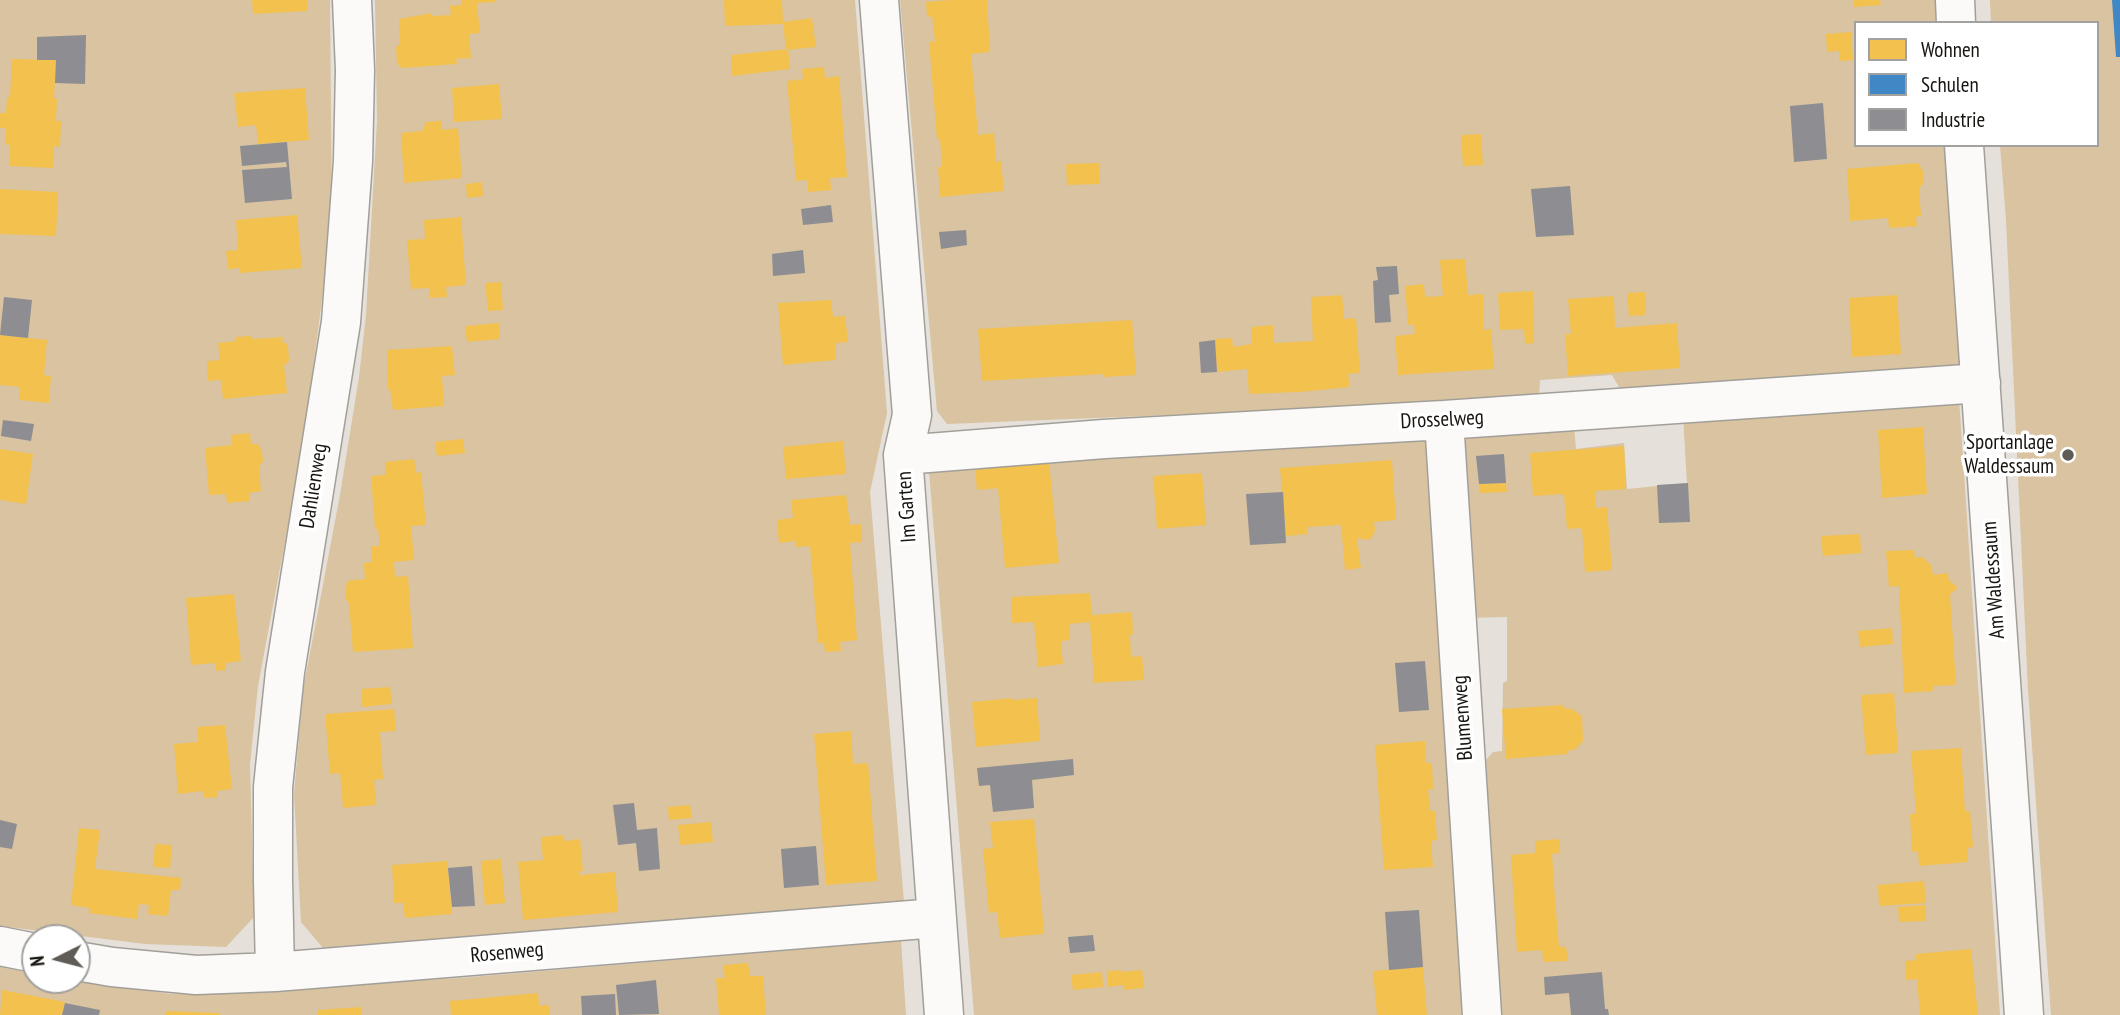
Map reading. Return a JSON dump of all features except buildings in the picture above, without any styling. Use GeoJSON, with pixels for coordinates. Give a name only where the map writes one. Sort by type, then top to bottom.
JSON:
{"type":"FeatureCollection","features":[{"type":"Feature","properties":{"kind":"street","name":"Dahlienweg"},"geometry":{"type":"LineString","coordinates":[[275,972],[273,787],[285,672],[341,322],[354,161],[355,70],[352,0]]}},
{"type":"Feature","properties":{"kind":"street","name":"Im Garten"},"geometry":{"type":"LineString","coordinates":[[878,0],[912,415],[903,455],[944,1015]]}},
{"type":"Feature","properties":{"kind":"street"},"geometry":{"type":"LineString","coordinates":[[1955,0],[1956,21]]}},
{"type":"Feature","properties":{"kind":"street","name":"Am Waldessaum"},"geometry":{"type":"LineString","coordinates":[[1964,147],[2024,1015]]}},
{"type":"Feature","properties":{"kind":"street","name":"Drosselweg"},"geometry":{"type":"LineString","coordinates":[[903,455],[1104,439],[1444,420],[1981,383]]}},
{"type":"Feature","properties":{"kind":"street","name":"Blumenweg"},"geometry":{"type":"LineString","coordinates":[[1444,420],[1482,1015]]}},
{"type":"Feature","properties":{"kind":"street","name":"Rosenweg"},"geometry":{"type":"LineString","coordinates":[[91,963],[196,975],[275,972],[936,918]]}},
{"type":"Feature","properties":{"kind":"street"},"geometry":{"type":"LineString","coordinates":[[0,946],[21,950]]}},
{"type":"Feature","properties":{"kind":"shaded area"},"geometry":{"type":"Polygon","coordinates":[[[0,0],[330,0],[332,223],[303,445],[258,686],[250,764],[254,917],[226,947],[145,944],[91,937],[91,924],[21,924],[21,929],[0,926],[0,0]]]}},
{"type":"Feature","properties":{"kind":"shaded area"},"geometry":{"type":"Polygon","coordinates":[[[375,0],[855,0],[887,413],[870,492],[904,902],[323,948],[301,922],[294,794],[303,690],[340,495],[366,315],[377,121],[375,0]]]}},
{"type":"Feature","properties":{"kind":"shaded area"},"geometry":{"type":"Polygon","coordinates":[[[900,0],[1935,0],[1936,21],[1854,21],[1854,147],[1945,147],[1961,367],[1623,394],[1612,375],[1540,380],[1539,400],[947,424],[937,411],[900,0]]]}},
{"type":"Feature","properties":{"kind":"shaded area","name":"Sportanlage Waldessaum"},"geometry":{"type":"Polygon","coordinates":[[[1990,0],[2120,0],[2120,1015],[2051,1015],[2028,690],[2000,147],[2099,147],[2099,21],[1991,21],[1990,0]]]}},
{"type":"Feature","properties":{"kind":"shaded area"},"geometry":{"type":"Polygon","coordinates":[[[1959,398],[2000,1015],[1496,1015],[1480,798],[1488,789],[1486,760],[1493,752],[1502,751],[1503,683],[1507,681],[1507,617],[1465,618],[1456,433],[1574,427],[1576,449],[1624,443],[1627,489],[1687,483],[1683,415],[1959,398]]]}},
{"type":"Feature","properties":{"kind":"shaded area"},"geometry":{"type":"Polygon","coordinates":[[[1434,432],[1472,999],[1462,1015],[974,1015],[929,471],[1434,432]]]}},
{"type":"Feature","properties":{"kind":"shaded area"},"geometry":{"type":"Polygon","coordinates":[[[901,941],[906,1015],[0,1015],[0,967],[21,971],[21,994],[91,994],[91,983],[171,994],[460,978],[901,941]]]}},
{"type":"Feature","properties":{"kind":"place","name":"Sportanlage Waldessaum"},"geometry":{"type":"Point","coordinates":[2068,455]}}]}
